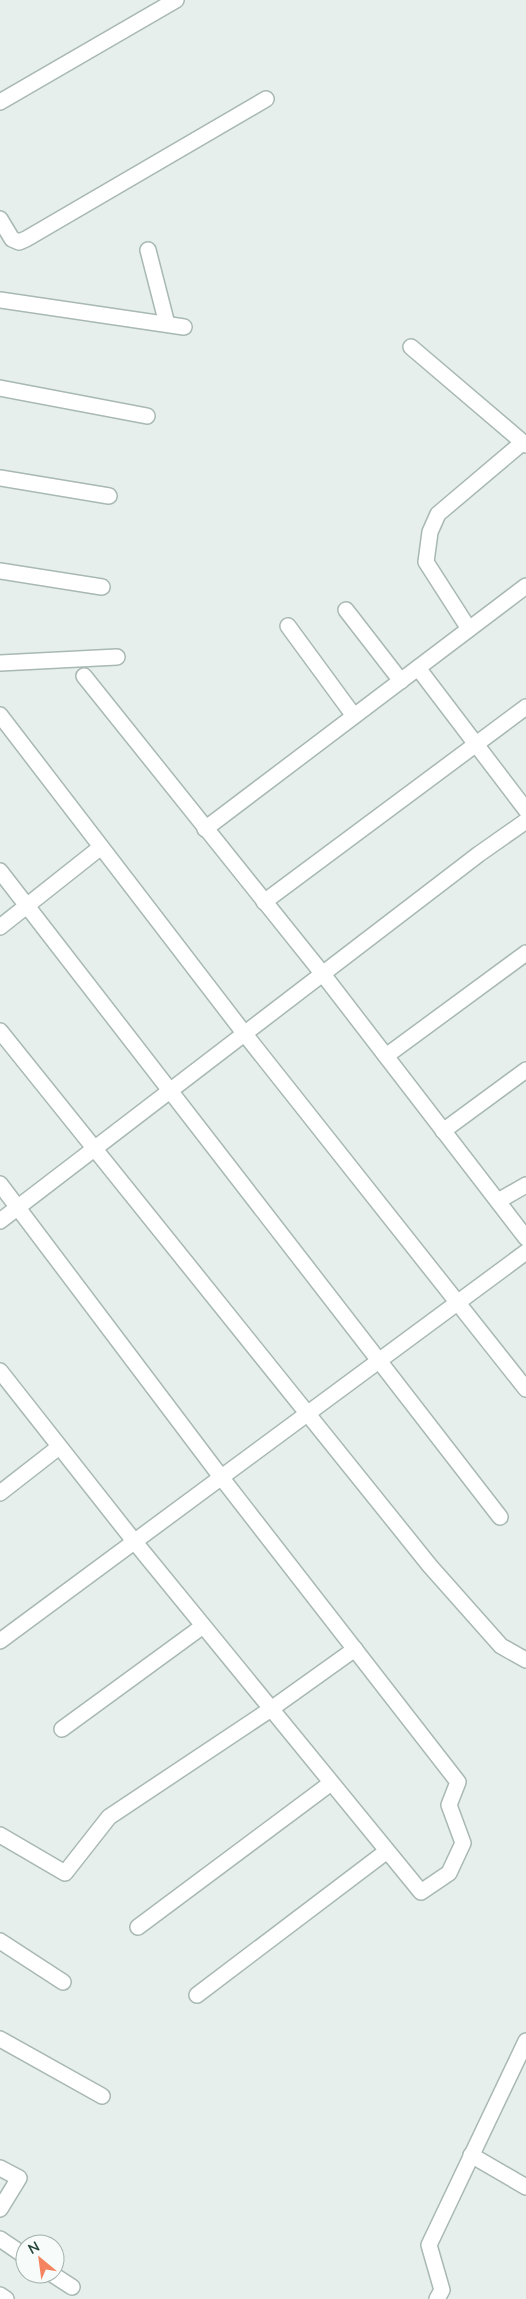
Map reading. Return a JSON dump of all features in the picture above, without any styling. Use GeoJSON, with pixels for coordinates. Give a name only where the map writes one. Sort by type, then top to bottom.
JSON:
{"type":"FeatureCollection","features":[{"type":"Feature","properties":{"kind":"street"},"geometry":{"type":"LineString","coordinates":[[0,102],[176,0]]}},
{"type":"Feature","properties":{"kind":"street"},"geometry":{"type":"LineString","coordinates":[[0,219],[12,239],[19,242],[26,239],[266,99]]}},
{"type":"Feature","properties":{"kind":"street"},"geometry":{"type":"LineString","coordinates":[[148,250],[167,324]]}},
{"type":"Feature","properties":{"kind":"street"},"geometry":{"type":"LineString","coordinates":[[0,300],[184,327]]}},
{"type":"Feature","properties":{"kind":"street"},"geometry":{"type":"LineString","coordinates":[[411,347],[524,444],[438,514],[430,532],[426,562],[469,629]]}},
{"type":"Feature","properties":{"kind":"street"},"geometry":{"type":"LineString","coordinates":[[0,388],[147,416]]}},
{"type":"Feature","properties":{"kind":"street"},"geometry":{"type":"LineString","coordinates":[[0,478],[109,496]]}},
{"type":"Feature","properties":{"kind":"street"},"geometry":{"type":"LineString","coordinates":[[0,571],[102,587]]}},
{"type":"Feature","properties":{"kind":"street"},"geometry":{"type":"LineString","coordinates":[[205,829],[526,586]]}},
{"type":"Feature","properties":{"kind":"street"},"geometry":{"type":"LineString","coordinates":[[346,610],[401,681]]}},
{"type":"Feature","properties":{"kind":"street"},"geometry":{"type":"LineString","coordinates":[[288,626],[354,716]]}},
{"type":"Feature","properties":{"kind":"street"},"geometry":{"type":"LineString","coordinates":[[0,663],[117,656]]}},
{"type":"Feature","properties":{"kind":"street"},"geometry":{"type":"LineString","coordinates":[[418,668],[526,810]]}},
{"type":"Feature","properties":{"kind":"street"},"geometry":{"type":"LineString","coordinates":[[84,676],[322,973],[526,1238]]}},
{"type":"Feature","properties":{"kind":"street"},"geometry":{"type":"LineString","coordinates":[[264,902],[526,707]]}},
{"type":"Feature","properties":{"kind":"street"},"geometry":{"type":"LineString","coordinates":[[0,715],[244,1033],[526,1389]]}},
{"type":"Feature","properties":{"kind":"street"},"geometry":{"type":"LineString","coordinates":[[0,1221],[322,973],[479,854],[526,821]]}},
{"type":"Feature","properties":{"kind":"street"},"geometry":{"type":"LineString","coordinates":[[0,927],[101,847]]}},
{"type":"Feature","properties":{"kind":"street"},"geometry":{"type":"LineString","coordinates":[[0,871],[168,1091],[500,1516]]}},
{"type":"Feature","properties":{"kind":"street"},"geometry":{"type":"LineString","coordinates":[[386,1056],[526,953]]}},
{"type":"Feature","properties":{"kind":"street"},"geometry":{"type":"LineString","coordinates":[[0,1031],[430,1566],[501,1646],[526,1660]]}},
{"type":"Feature","properties":{"kind":"street"},"geometry":{"type":"LineString","coordinates":[[444,1130],[526,1070]]}},
{"type":"Feature","properties":{"kind":"street"},"geometry":{"type":"LineString","coordinates":[[0,1184],[221,1477],[458,1782],[449,1805],[463,1843],[449,1873],[420,1892],[134,1541],[0,1371]]}},
{"type":"Feature","properties":{"kind":"street"},"geometry":{"type":"LineString","coordinates":[[498,1201],[526,1186]]}},
{"type":"Feature","properties":{"kind":"street"},"geometry":{"type":"LineString","coordinates":[[0,1641],[526,1252]]}},
{"type":"Feature","properties":{"kind":"street"},"geometry":{"type":"LineString","coordinates":[[0,1493],[59,1446]]}},
{"type":"Feature","properties":{"kind":"street"},"geometry":{"type":"LineString","coordinates":[[62,1729],[203,1626]]}},
{"type":"Feature","properties":{"kind":"street"},"geometry":{"type":"LineString","coordinates":[[0,1835],[65,1873],[109,1817],[354,1649]]}},
{"type":"Feature","properties":{"kind":"street"},"geometry":{"type":"LineString","coordinates":[[138,1927],[331,1783]]}},
{"type":"Feature","properties":{"kind":"street"},"geometry":{"type":"LineString","coordinates":[[196,1995],[387,1852]]}},
{"type":"Feature","properties":{"kind":"street"},"geometry":{"type":"LineString","coordinates":[[0,1941],[63,1982]]}},
{"type":"Feature","properties":{"kind":"street"},"geometry":{"type":"LineString","coordinates":[[0,2039],[102,2096]]}},
{"type":"Feature","properties":{"kind":"street"},"geometry":{"type":"LineString","coordinates":[[438,2299],[442,2290],[430,2245],[526,2041]]}},
{"type":"Feature","properties":{"kind":"street"},"geometry":{"type":"LineString","coordinates":[[471,2155],[526,2187]]}},
{"type":"Feature","properties":{"kind":"street"},"geometry":{"type":"LineString","coordinates":[[0,2168],[19,2178],[0,2209]]}},
{"type":"Feature","properties":{"kind":"street"},"geometry":{"type":"LineString","coordinates":[[0,2239],[15,2249]]}},
{"type":"Feature","properties":{"kind":"street"},"geometry":{"type":"LineString","coordinates":[[65,2283],[72,2288]]}},
{"type":"Feature","properties":{"kind":"street"},"geometry":{"type":"LineString","coordinates":[[0,2295],[6,2299]]}}]}
